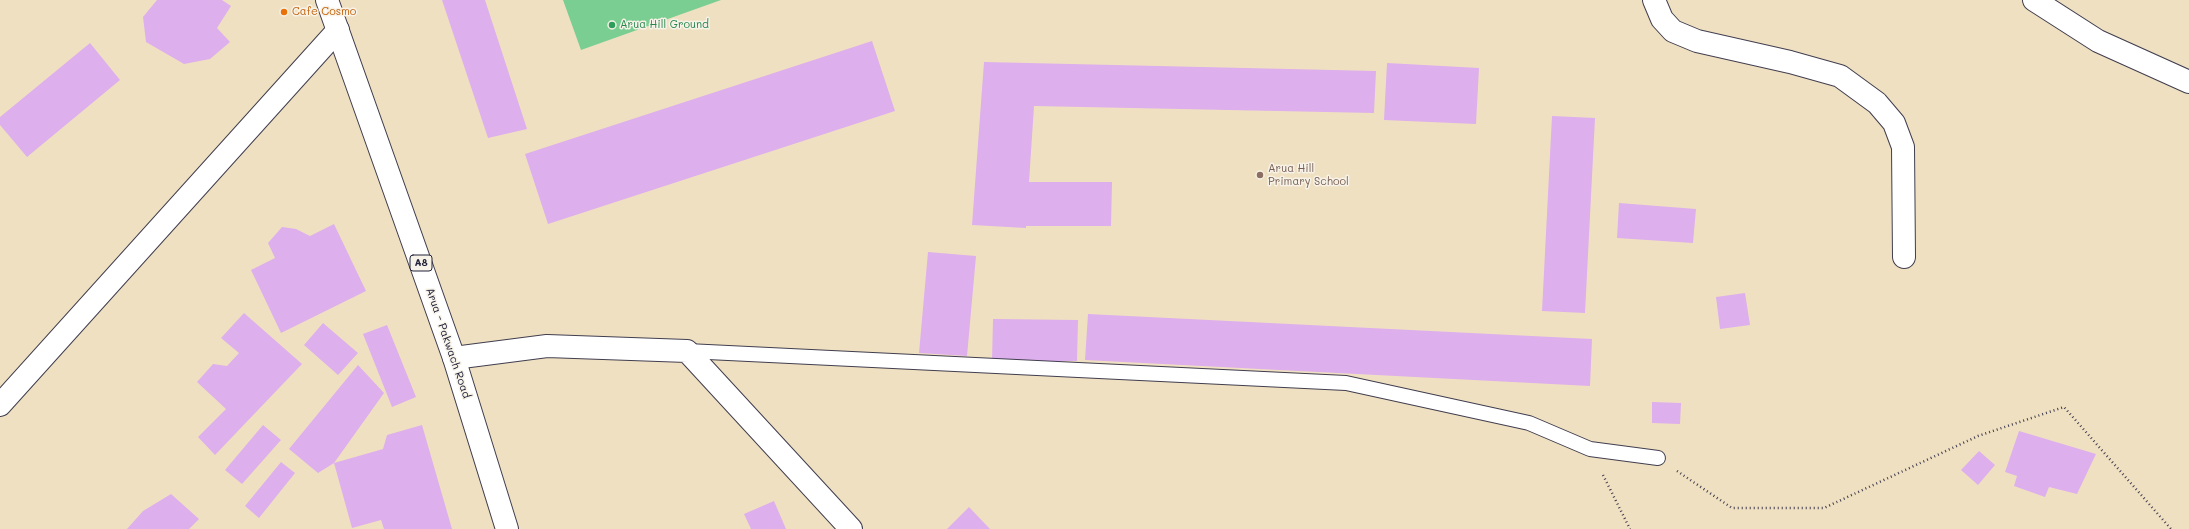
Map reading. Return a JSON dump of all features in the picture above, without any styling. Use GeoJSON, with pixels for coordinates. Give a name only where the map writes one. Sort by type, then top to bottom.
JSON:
{"type":"FeatureCollection","features":[{"type":"Feature","properties":{"kind":"street","name":"Arua - Pakwach Road"},"geometry":{"type":"LineString","coordinates":[[327,0],[454,358],[507,529]]}},
{"type":"Feature","properties":{"kind":"street"},"geometry":{"type":"LineString","coordinates":[[1654,0],[1662,19],[1673,31],[1697,41],[1790,62],[1840,76],[1877,103],[1894,123],[1903,147],[1904,257]]}},
{"type":"Feature","properties":{"kind":"street"},"geometry":{"type":"LineString","coordinates":[[2034,0],[2098,41],[2189,82]]}},
{"type":"Feature","properties":{"kind":"street"},"geometry":{"type":"LineString","coordinates":[[0,405],[338,30]]}},
{"type":"Feature","properties":{"kind":"street"},"geometry":{"type":"LineString","coordinates":[[454,358],[547,346],[687,351],[851,529]]}},
{"type":"Feature","properties":{"kind":"lane"},"geometry":{"type":"LineString","coordinates":[[687,351],[1346,383],[1529,423],[1590,449],[1658,458]]}},
{"type":"Feature","properties":{"kind":"path"},"geometry":{"type":"LineString","coordinates":[[1658,458],[1732,508],[1824,508],[1978,436],[2064,407],[2171,529]]}},
{"type":"Feature","properties":{"kind":"path"},"geometry":{"type":"LineString","coordinates":[[1590,449],[1630,529]]}},
{"type":"Feature","properties":{"kind":"green space","name":"Arua Hill Ground"},"geometry":{"type":"Polygon","coordinates":[[[563,0],[721,0],[581,50],[563,0]]]}},
{"type":"Feature","properties":{"kind":"building"},"geometry":{"type":"Polygon","coordinates":[[[157,0],[222,0],[231,6],[217,28],[230,42],[210,59],[184,64],[146,42],[143,17],[157,0]]]}},
{"type":"Feature","properties":{"kind":"building"},"geometry":{"type":"Polygon","coordinates":[[[442,0],[485,0],[527,129],[488,138],[442,0]]]}},
{"type":"Feature","properties":{"kind":"building"},"geometry":{"type":"Polygon","coordinates":[[[872,41],[895,111],[548,224],[525,154],[872,41]]]}},
{"type":"Feature","properties":{"kind":"building"},"geometry":{"type":"Polygon","coordinates":[[[90,43],[120,80],[27,157],[0,125],[0,117],[90,43]]]}},
{"type":"Feature","properties":{"kind":"building"},"geometry":{"type":"Polygon","coordinates":[[[984,62],[1376,71],[1374,113],[1034,106],[1029,182],[1112,182],[1111,226],[1026,226],[1026,228],[972,225],[984,62]]]}},
{"type":"Feature","properties":{"kind":"building"},"geometry":{"type":"Polygon","coordinates":[[[1387,63],[1479,68],[1476,124],[1384,120],[1387,63]]]}},
{"type":"Feature","properties":{"kind":"building"},"geometry":{"type":"Polygon","coordinates":[[[1552,116],[1595,118],[1585,313],[1542,311],[1552,116]]]}},
{"type":"Feature","properties":{"kind":"building"},"geometry":{"type":"Polygon","coordinates":[[[1619,203],[1696,209],[1693,243],[1617,238],[1619,203]]]}},
{"type":"Feature","properties":{"kind":"building"},"geometry":{"type":"Polygon","coordinates":[[[334,224],[366,291],[281,333],[251,270],[275,258],[268,243],[282,227],[296,229],[310,236],[334,224]]]}},
{"type":"Feature","properties":{"kind":"building"},"geometry":{"type":"Polygon","coordinates":[[[928,252],[976,256],[967,356],[919,353],[928,252]]]}},
{"type":"Feature","properties":{"kind":"building"},"geometry":{"type":"Polygon","coordinates":[[[1745,293],[1750,325],[1720,329],[1716,297],[1745,293]]]}},
{"type":"Feature","properties":{"kind":"building"},"geometry":{"type":"Polygon","coordinates":[[[244,313],[302,364],[215,455],[198,437],[226,409],[197,382],[213,364],[227,366],[239,353],[221,338],[244,313]]]}},
{"type":"Feature","properties":{"kind":"building"},"geometry":{"type":"Polygon","coordinates":[[[1088,314],[1592,339],[1590,386],[1085,360],[1088,314]]]}},
{"type":"Feature","properties":{"kind":"building"},"geometry":{"type":"Polygon","coordinates":[[[993,319],[1078,320],[1077,361],[992,361],[993,319]]]}},
{"type":"Feature","properties":{"kind":"building"},"geometry":{"type":"Polygon","coordinates":[[[323,323],[358,353],[338,375],[304,345],[323,323]]]}},
{"type":"Feature","properties":{"kind":"building"},"geometry":{"type":"Polygon","coordinates":[[[387,325],[416,397],[392,407],[363,334],[387,325]]]}},
{"type":"Feature","properties":{"kind":"building"},"geometry":{"type":"Polygon","coordinates":[[[358,365],[384,393],[334,463],[318,473],[289,449],[358,365]]]}},
{"type":"Feature","properties":{"kind":"building"},"geometry":{"type":"Polygon","coordinates":[[[1652,402],[1681,403],[1680,424],[1652,423],[1652,402]]]}},
{"type":"Feature","properties":{"kind":"building"},"geometry":{"type":"Polygon","coordinates":[[[263,425],[281,440],[242,484],[225,470],[263,425]]]}},
{"type":"Feature","properties":{"kind":"building"},"geometry":{"type":"Polygon","coordinates":[[[422,425],[452,529],[384,529],[381,520],[352,528],[334,463],[383,449],[387,435],[422,425]]]}},
{"type":"Feature","properties":{"kind":"building"},"geometry":{"type":"Polygon","coordinates":[[[2019,431],[2096,454],[2077,494],[2049,487],[2045,497],[2014,486],[2017,476],[2005,472],[2019,431]]]}},
{"type":"Feature","properties":{"kind":"building"},"geometry":{"type":"Polygon","coordinates":[[[1979,451],[1995,465],[1978,485],[1961,470],[1979,451]]]}},
{"type":"Feature","properties":{"kind":"building"},"geometry":{"type":"Polygon","coordinates":[[[281,462],[295,473],[259,518],[245,506],[281,462]]]}},
{"type":"Feature","properties":{"kind":"building"},"geometry":{"type":"Polygon","coordinates":[[[171,494],[199,519],[189,529],[127,529],[143,511],[171,494]]]}},
{"type":"Feature","properties":{"kind":"building"},"geometry":{"type":"Polygon","coordinates":[[[774,501],[786,529],[751,529],[744,514],[774,501]]]}},
{"type":"Feature","properties":{"kind":"building"},"geometry":{"type":"Polygon","coordinates":[[[969,507],[990,529],[947,529],[969,507]]]}},
{"type":"Feature","properties":{"kind":"place","name":"Cafe Cosmo"},"geometry":{"type":"Point","coordinates":[284,12]}},
{"type":"Feature","properties":{"kind":"place","name":"Arua Hill Ground"},"geometry":{"type":"Point","coordinates":[612,25]}},
{"type":"Feature","properties":{"kind":"place","name":"Arua Hill Primary School"},"geometry":{"type":"Point","coordinates":[1260,175]}}]}
